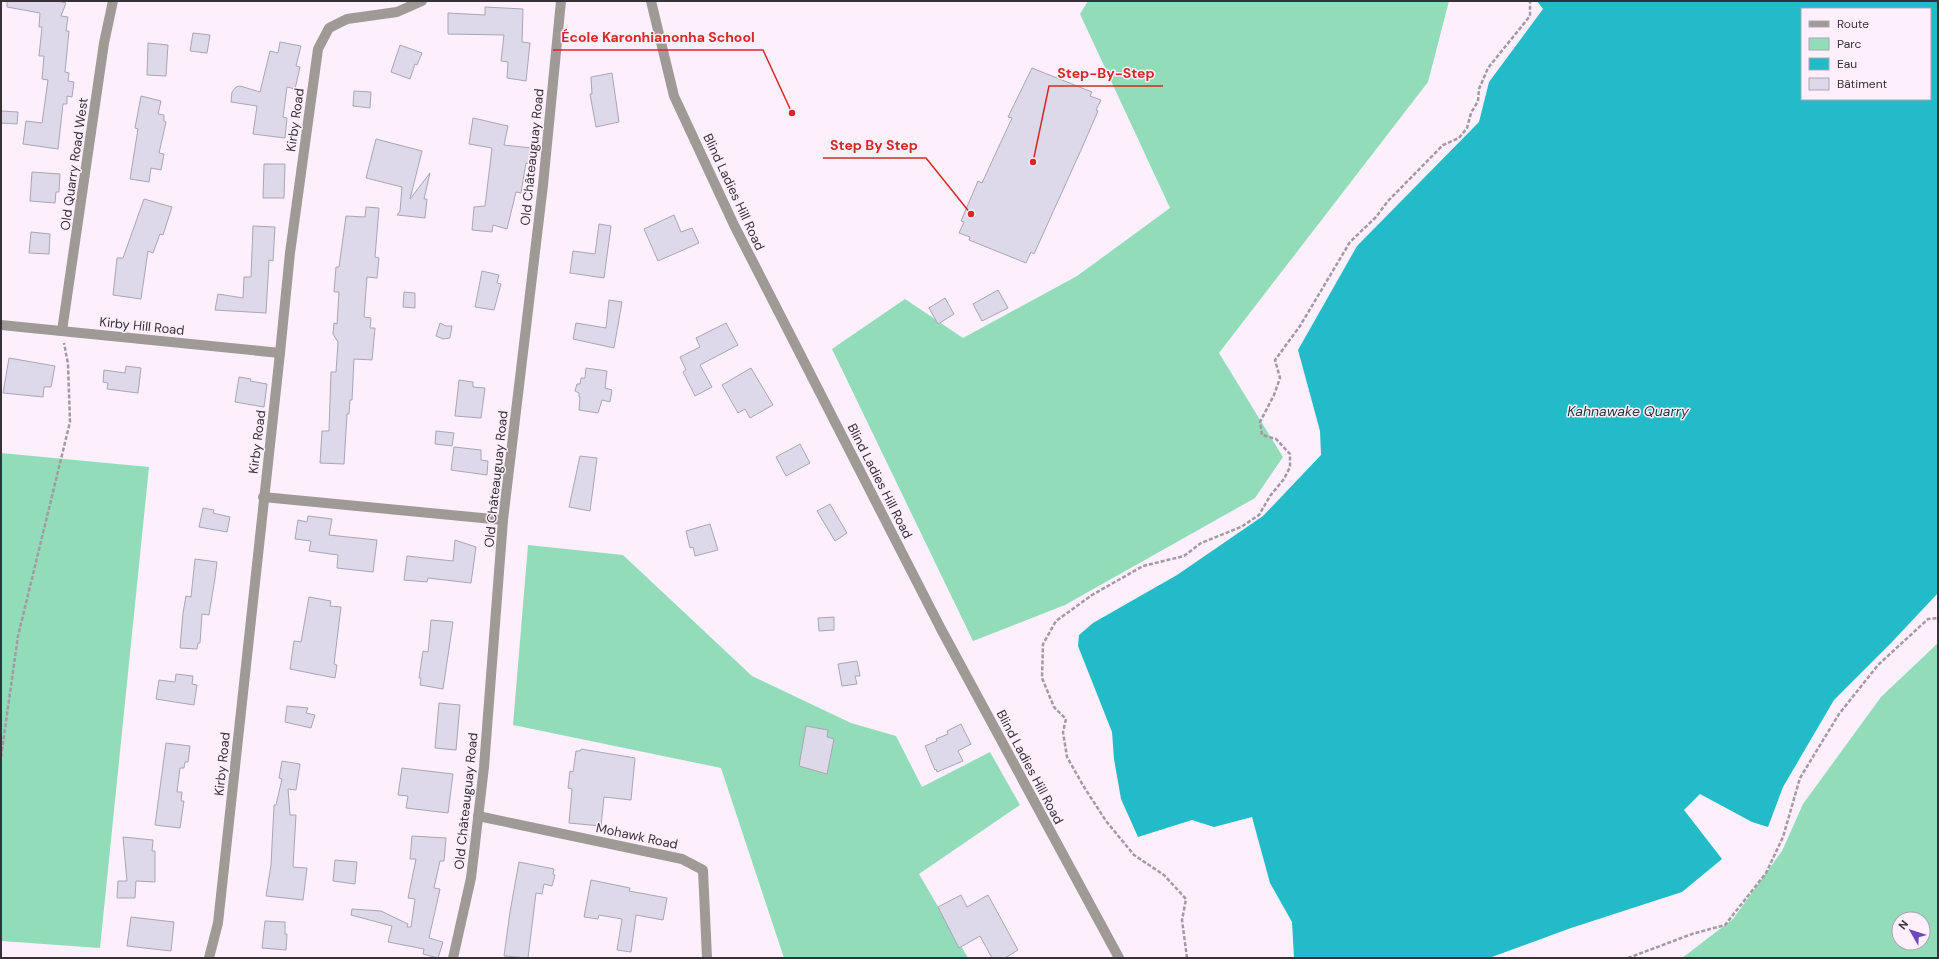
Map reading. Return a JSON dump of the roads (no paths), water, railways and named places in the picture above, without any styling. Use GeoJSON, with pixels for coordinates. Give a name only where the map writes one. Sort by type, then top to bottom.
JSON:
{"type":"FeatureCollection","features":[{"type":"Feature","properties":{"kind":"street","name":"Old Quarry Road West"},"geometry":{"type":"LineString","coordinates":[[62,331],[104,44],[113,1]]}},
{"type":"Feature","properties":{"kind":"street","name":"Kirby Road"},"geometry":{"type":"LineString","coordinates":[[209,958],[218,923],[290,253],[318,49],[329,28],[341,22],[348,19],[397,12],[422,1]]}},
{"type":"Feature","properties":{"kind":"street","name":"Old Châteauguay Road"},"geometry":{"type":"LineString","coordinates":[[453,958],[471,878],[484,767],[503,520],[543,185],[561,1]]}},
{"type":"Feature","properties":{"kind":"street","name":"Blind Ladies Hill Road"},"geometry":{"type":"LineString","coordinates":[[650,1],[674,96],[734,225],[941,629],[1119,958]]}},
{"type":"Feature","properties":{"kind":"street","name":"Kirby Hill Road"},"geometry":{"type":"LineString","coordinates":[[1,325],[280,353]]}},
{"type":"Feature","properties":{"kind":"street"},"geometry":{"type":"LineString","coordinates":[[263,497],[503,520]]}},
{"type":"Feature","properties":{"kind":"street","name":"Mohawk Road"},"geometry":{"type":"LineString","coordinates":[[478,816],[682,859],[703,870],[707,958]]}},
{"type":"Feature","properties":{"kind":"water","name":"Kahnawake Quarry"},"geometry":{"type":"Polygon","coordinates":[[[1537,1],[1938,1],[1938,593],[1834,700],[1783,787],[1768,827],[1752,822],[1700,794],[1684,810],[1722,859],[1682,892],[1571,928],[1489,958],[1294,958],[1292,922],[1270,883],[1252,817],[1214,827],[1192,820],[1138,837],[1121,799],[1114,759],[1112,732],[1078,646],[1079,635],[1093,623],[1177,575],[1263,516],[1321,455],[1320,431],[1298,350],[1357,246],[1479,122],[1489,82],[1543,9],[1537,1]]]}},
{"type":"Feature","properties":{"kind":"place","name":"École Karonhianonha School"},"geometry":{"type":"Point","coordinates":[792,113]}},
{"type":"Feature","properties":{"kind":"place","name":"Step-By-Step"},"geometry":{"type":"Point","coordinates":[1033,162]}},
{"type":"Feature","properties":{"kind":"place","name":"Step By Step"},"geometry":{"type":"Point","coordinates":[971,214]}}]}
